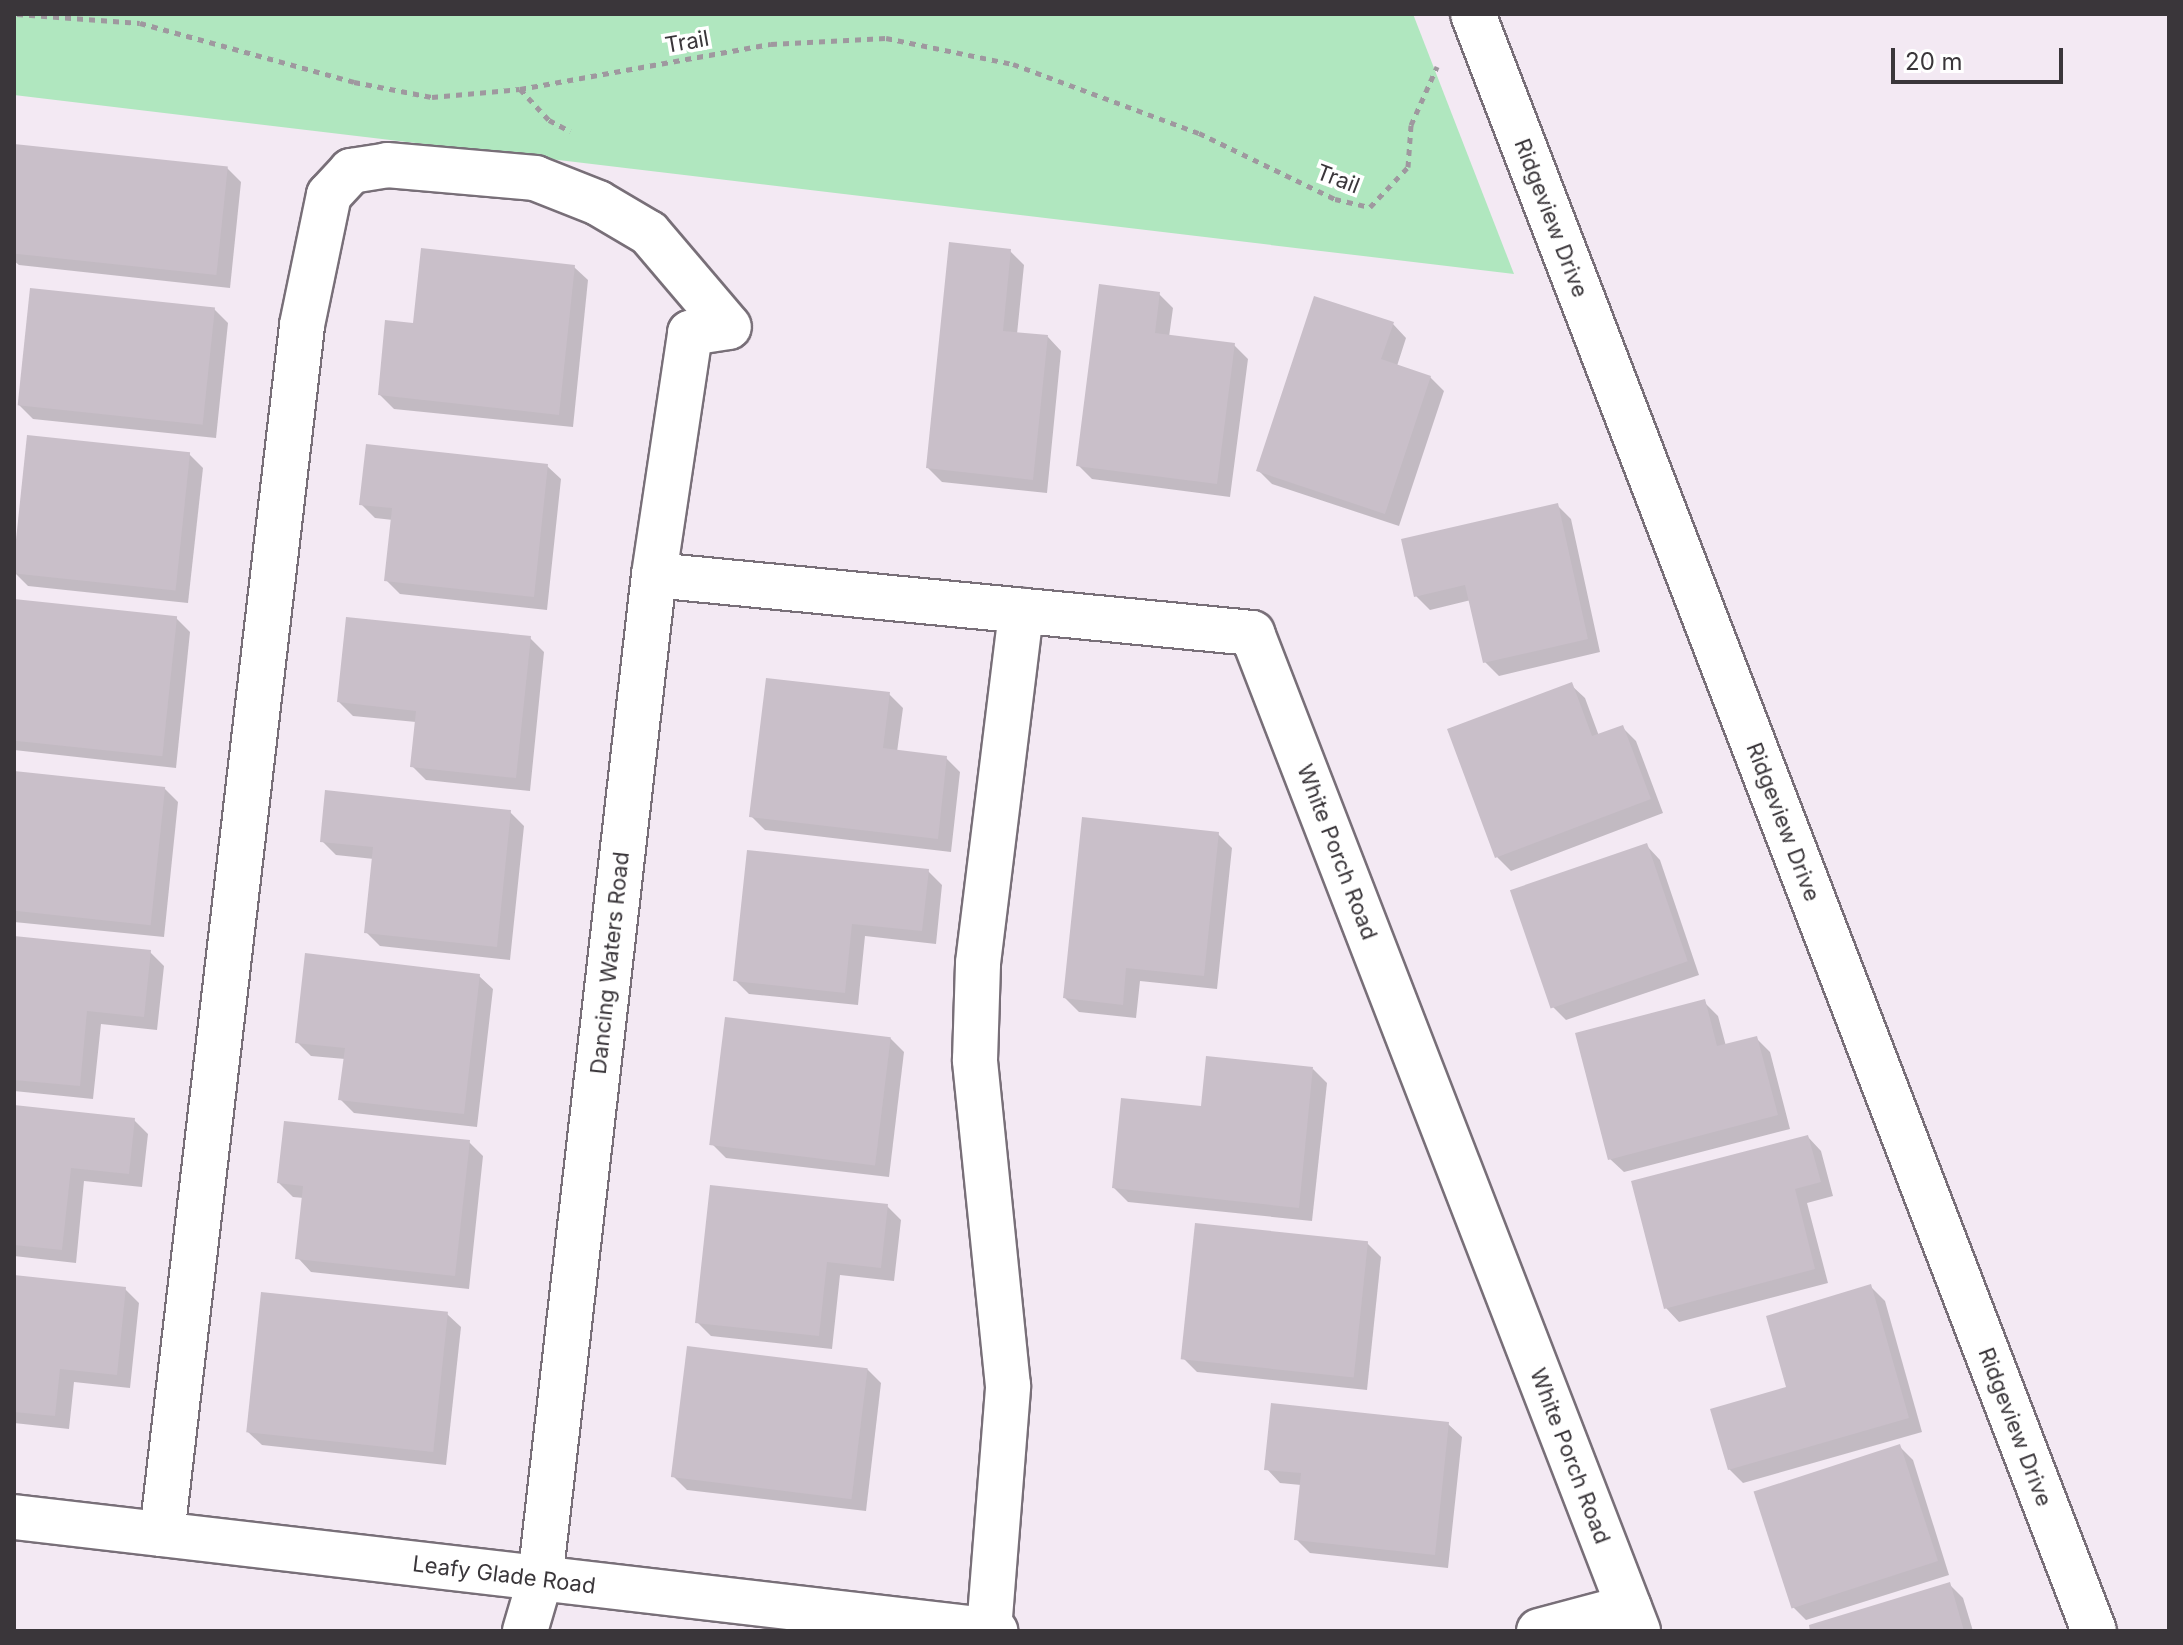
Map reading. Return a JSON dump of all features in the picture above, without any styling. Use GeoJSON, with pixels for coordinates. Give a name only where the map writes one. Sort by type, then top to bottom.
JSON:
{"type":"FeatureCollection","features":[{"type":"Feature","properties":{"kind":"street","name":"Ridgeview Drive"},"geometry":{"type":"LineString","coordinates":[[1479,30],[2094,1631]]}},
{"type":"Feature","properties":{"kind":"street","name":"Dancing Waters Road"},"geometry":{"type":"LineString","coordinates":[[162,1534],[302,325],[329,195],[351,171],[387,165],[535,178],[598,203],[649,233],[729,327],[690,333],[654,575],[540,1580],[525,1631]]}},
{"type":"Feature","properties":{"kind":"street","name":"White Porch Road"},"geometry":{"type":"LineString","coordinates":[[654,575],[1252,633],[1633,1619]]}},
{"type":"Feature","properties":{"kind":"street"},"geometry":{"type":"LineString","coordinates":[[992,1631],[1008,1386],[975,1060],[978,963],[1021,611]]}},
{"type":"Feature","properties":{"kind":"street","name":"Leafy Glade Road"},"geometry":{"type":"LineString","coordinates":[[14,1517],[992,1631]]}},
{"type":"Feature","properties":{"kind":"street"},"geometry":{"type":"LineString","coordinates":[[1539,1631],[1633,1619]]}},
{"type":"Feature","properties":{"kind":"path","name":"Trail"},"geometry":{"type":"LineString","coordinates":[[17,14],[140,23],[354,82],[432,97],[520,89],[771,44],[886,38],[1013,64],[1199,133],[1335,199],[1370,207],[1408,167],[1411,125],[1437,66],[1479,30]]}},
{"type":"Feature","properties":{"kind":"green space"},"geometry":{"type":"Polygon","coordinates":[[[14,14],[1413,14],[1514,274],[14,95],[14,14]]]}},
{"type":"Feature","properties":{"kind":"building"},"geometry":{"type":"Polygon","coordinates":[[[14,144],[228,166],[216,275],[14,254],[14,144]]]}},
{"type":"Feature","properties":{"kind":"building"},"geometry":{"type":"Polygon","coordinates":[[[949,242],[1011,249],[1003,331],[1048,335],[1033,480],[926,468],[949,242]]]}},
{"type":"Feature","properties":{"kind":"building"},"geometry":{"type":"Polygon","coordinates":[[[421,248],[575,265],[559,415],[378,395],[385,320],[413,323],[421,248]]]}},
{"type":"Feature","properties":{"kind":"building"},"geometry":{"type":"Polygon","coordinates":[[[1099,284],[1160,292],[1155,333],[1235,343],[1217,484],[1076,466],[1099,284]]]}},
{"type":"Feature","properties":{"kind":"building"},"geometry":{"type":"Polygon","coordinates":[[[30,288],[215,307],[203,425],[18,405],[30,288]]]}},
{"type":"Feature","properties":{"kind":"building"},"geometry":{"type":"Polygon","coordinates":[[[1314,296],[1394,322],[1381,359],[1431,376],[1385,514],[1256,471],[1314,296]]]}},
{"type":"Feature","properties":{"kind":"building"},"geometry":{"type":"Polygon","coordinates":[[[27,435],[190,452],[176,590],[14,573],[27,435]]]}},
{"type":"Feature","properties":{"kind":"building"},"geometry":{"type":"Polygon","coordinates":[[[366,444],[548,464],[534,597],[384,581],[392,508],[359,505],[366,444]]]}},
{"type":"Feature","properties":{"kind":"building"},"geometry":{"type":"Polygon","coordinates":[[[1558,503],[1588,639],[1483,663],[1465,585],[1414,597],[1401,539],[1558,503]]]}},
{"type":"Feature","properties":{"kind":"building"},"geometry":{"type":"Polygon","coordinates":[[[14,599],[177,616],[162,756],[14,741],[14,599]]]}},
{"type":"Feature","properties":{"kind":"building"},"geometry":{"type":"Polygon","coordinates":[[[346,617],[531,636],[516,778],[410,767],[416,711],[337,702],[346,617]]]}},
{"type":"Feature","properties":{"kind":"building"},"geometry":{"type":"Polygon","coordinates":[[[766,678],[890,692],[883,748],[947,756],[938,839],[749,817],[766,678]]]}},
{"type":"Feature","properties":{"kind":"building"},"geometry":{"type":"Polygon","coordinates":[[[1572,682],[1592,736],[1623,725],[1651,799],[1495,858],[1447,729],[1572,682]]]}},
{"type":"Feature","properties":{"kind":"building"},"geometry":{"type":"Polygon","coordinates":[[[14,771],[165,787],[151,925],[14,911],[14,771]]]}},
{"type":"Feature","properties":{"kind":"building"},"geometry":{"type":"Polygon","coordinates":[[[325,790],[511,810],[497,947],[364,933],[373,847],[320,842],[325,790]]]}},
{"type":"Feature","properties":{"kind":"building"},"geometry":{"type":"Polygon","coordinates":[[[1082,817],[1219,832],[1204,976],[1126,968],[1123,1005],[1063,998],[1082,817]]]}},
{"type":"Feature","properties":{"kind":"building"},"geometry":{"type":"Polygon","coordinates":[[[1647,843],[1688,961],[1551,1008],[1510,890],[1647,843]]]}},
{"type":"Feature","properties":{"kind":"building"},"geometry":{"type":"Polygon","coordinates":[[[747,850],[929,869],[922,931],[852,924],[845,993],[733,981],[747,850]]]}},
{"type":"Feature","properties":{"kind":"building"},"geometry":{"type":"Polygon","coordinates":[[[14,936],[151,950],[144,1017],[87,1011],[80,1086],[14,1080],[14,936]]]}},
{"type":"Feature","properties":{"kind":"building"},"geometry":{"type":"Polygon","coordinates":[[[305,953],[480,974],[464,1114],[338,1100],[345,1048],[295,1043],[305,953]]]}},
{"type":"Feature","properties":{"kind":"building"},"geometry":{"type":"Polygon","coordinates":[[[1705,999],[1717,1046],[1757,1036],[1778,1115],[1608,1160],[1575,1033],[1705,999]]]}},
{"type":"Feature","properties":{"kind":"building"},"geometry":{"type":"Polygon","coordinates":[[[725,1017],[891,1037],[875,1165],[709,1145],[725,1017]]]}},
{"type":"Feature","properties":{"kind":"building"},"geometry":{"type":"Polygon","coordinates":[[[1206,1056],[1313,1067],[1299,1208],[1112,1188],[1121,1098],[1201,1106],[1206,1056]]]}},
{"type":"Feature","properties":{"kind":"building"},"geometry":{"type":"Polygon","coordinates":[[[14,1105],[135,1118],[129,1174],[71,1168],[62,1250],[14,1245],[14,1105]]]}},
{"type":"Feature","properties":{"kind":"building"},"geometry":{"type":"Polygon","coordinates":[[[284,1121],[470,1140],[455,1276],[295,1259],[303,1186],[277,1183],[284,1121]]]}},
{"type":"Feature","properties":{"kind":"building"},"geometry":{"type":"Polygon","coordinates":[[[1808,1135],[1821,1182],[1795,1189],[1815,1269],[1664,1309],[1631,1181],[1808,1135]]]}},
{"type":"Feature","properties":{"kind":"building"},"geometry":{"type":"Polygon","coordinates":[[[710,1185],[888,1204],[881,1268],[827,1262],[819,1336],[695,1323],[710,1185]]]}},
{"type":"Feature","properties":{"kind":"building"},"geometry":{"type":"Polygon","coordinates":[[[1195,1223],[1368,1241],[1354,1377],[1181,1359],[1195,1223]]]}},
{"type":"Feature","properties":{"kind":"building"},"geometry":{"type":"Polygon","coordinates":[[[14,1275],[126,1287],[117,1375],[60,1369],[55,1416],[14,1412],[14,1275]]]}},
{"type":"Feature","properties":{"kind":"building"},"geometry":{"type":"Polygon","coordinates":[[[1871,1284],[1909,1418],[1728,1470],[1710,1409],[1786,1387],[1766,1316],[1871,1284]]]}},
{"type":"Feature","properties":{"kind":"building"},"geometry":{"type":"Polygon","coordinates":[[[261,1292],[448,1312],[433,1452],[246,1432],[261,1292]]]}},
{"type":"Feature","properties":{"kind":"building"},"geometry":{"type":"Polygon","coordinates":[[[687,1346],[868,1368],[852,1499],[671,1477],[687,1346]]]}},
{"type":"Feature","properties":{"kind":"building"},"geometry":{"type":"Polygon","coordinates":[[[1271,1403],[1449,1422],[1435,1555],[1294,1540],[1301,1473],[1264,1470],[1271,1403]]]}},
{"type":"Feature","properties":{"kind":"building"},"geometry":{"type":"Polygon","coordinates":[[[1900,1444],[1938,1561],[1792,1609],[1754,1492],[1900,1444]]]}},
{"type":"Feature","properties":{"kind":"building"},"geometry":{"type":"Polygon","coordinates":[[[1950,1582],[1964,1631],[1810,1631],[1809,1625],[1950,1582]]]}}]}
